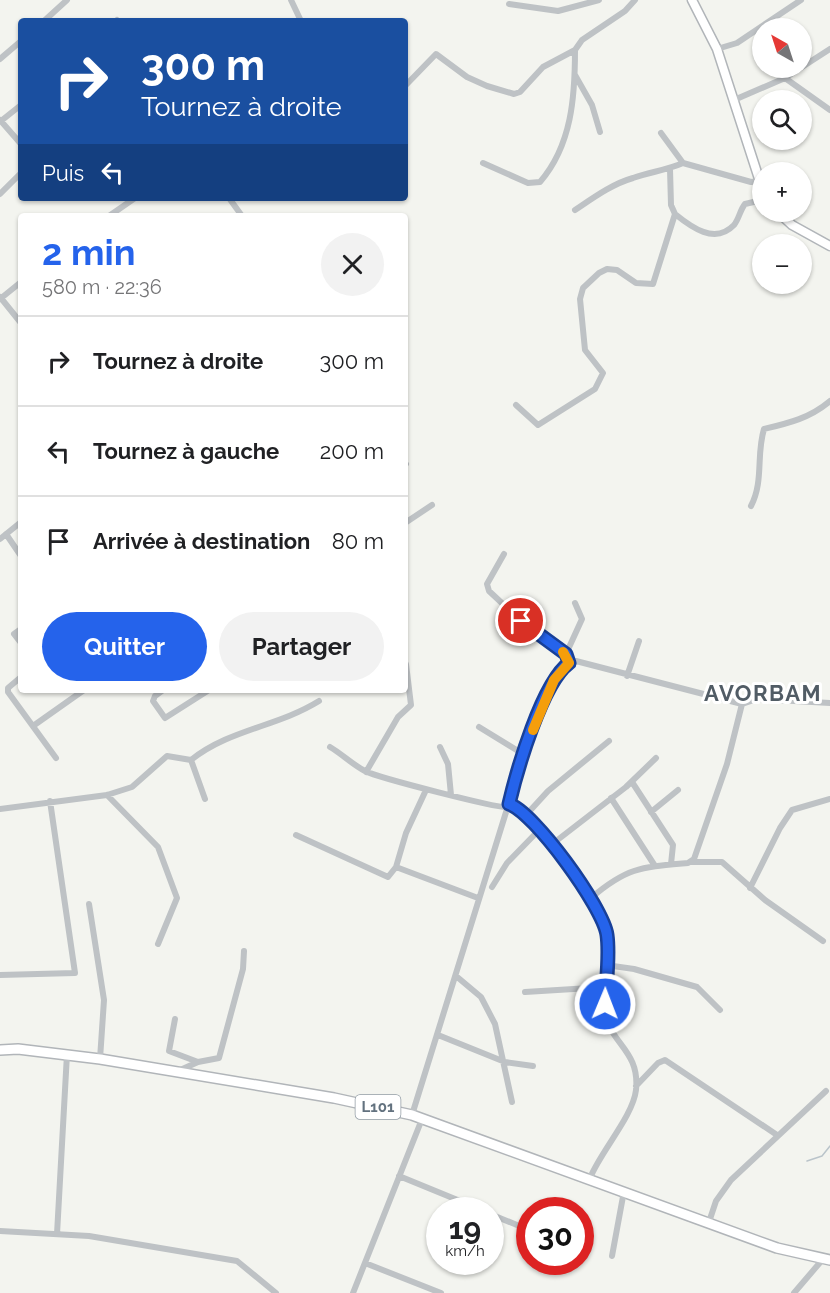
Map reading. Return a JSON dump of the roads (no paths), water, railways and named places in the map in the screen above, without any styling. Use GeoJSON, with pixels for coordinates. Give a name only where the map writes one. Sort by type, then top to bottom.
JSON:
{"type":"FeatureCollection","features":[{"type":"Feature","properties":{"kind":"main road","name":"L101"},"geometry":{"type":"LineString","coordinates":[[0,1050],[67,1054],[100,1059],[334,1098],[412,1115],[750,1238],[826,1260]]}},
{"type":"Feature","properties":{"kind":"street"},"geometry":{"type":"LineString","coordinates":[[47,18],[67,0]]}},
{"type":"Feature","properties":{"kind":"street"},"geometry":{"type":"LineString","coordinates":[[291,0],[300,18]]}},
{"type":"Feature","properties":{"kind":"street"},"geometry":{"type":"LineString","coordinates":[[510,4],[558,10],[599,0]]}},
{"type":"Feature","properties":{"kind":"street"},"geometry":{"type":"LineString","coordinates":[[408,83],[436,54],[467,77],[514,94],[526,87],[543,67],[575,50],[582,40],[625,11],[635,0]]}},
{"type":"Feature","properties":{"kind":"street"},"geometry":{"type":"LineString","coordinates":[[717,49],[737,43],[801,0]]}},
{"type":"Feature","properties":{"kind":"street"},"geometry":{"type":"LineString","coordinates":[[692,2],[717,49],[753,162]]}},
{"type":"Feature","properties":{"kind":"street"},"geometry":{"type":"LineString","coordinates":[[0,59],[18,44]]}},
{"type":"Feature","properties":{"kind":"street"},"geometry":{"type":"LineString","coordinates":[[812,61],[830,49]]}},
{"type":"Feature","properties":{"kind":"street"},"geometry":{"type":"LineString","coordinates":[[483,163],[528,183],[540,182],[554,165],[569,123],[575,75],[575,50]]}},
{"type":"Feature","properties":{"kind":"street"},"geometry":{"type":"LineString","coordinates":[[575,75],[592,105],[600,132]]}},
{"type":"Feature","properties":{"kind":"street"},"geometry":{"type":"LineString","coordinates":[[734,100],[785,78],[830,110]]}},
{"type":"Feature","properties":{"kind":"street"},"geometry":{"type":"LineString","coordinates":[[18,107],[1,120],[18,140]]}},
{"type":"Feature","properties":{"kind":"street"},"geometry":{"type":"LineString","coordinates":[[661,133],[683,163],[752,182]]}},
{"type":"Feature","properties":{"kind":"street"},"geometry":{"type":"LineString","coordinates":[[575,210],[630,178],[670,169],[683,163]]}},
{"type":"Feature","properties":{"kind":"street"},"geometry":{"type":"LineString","coordinates":[[670,169],[671,205],[675,214],[703,233],[723,232],[735,224],[745,204],[752,202]]}},
{"type":"Feature","properties":{"kind":"street"},"geometry":{"type":"LineString","coordinates":[[0,194],[18,176]]}},
{"type":"Feature","properties":{"kind":"street"},"geometry":{"type":"LineString","coordinates":[[0,182],[6,189]]}},
{"type":"Feature","properties":{"kind":"street"},"geometry":{"type":"LineString","coordinates":[[113,213],[131,201]]}},
{"type":"Feature","properties":{"kind":"street"},"geometry":{"type":"LineString","coordinates":[[516,405],[538,424],[596,389],[603,373],[585,350],[580,299],[583,288],[599,273],[607,270],[617,270],[636,283],[653,284],[675,214]]}},
{"type":"Feature","properties":{"kind":"street"},"geometry":{"type":"LineString","coordinates":[[789,222],[830,246]]}},
{"type":"Feature","properties":{"kind":"street"},"geometry":{"type":"LineString","coordinates":[[18,284],[0,298],[18,319]]}},
{"type":"Feature","properties":{"kind":"street"},"geometry":{"type":"LineString","coordinates":[[751,506],[759,491],[760,441],[764,429],[804,419],[819,411],[830,401]]}},
{"type":"Feature","properties":{"kind":"street"},"geometry":{"type":"LineString","coordinates":[[408,521],[432,505]]}},
{"type":"Feature","properties":{"kind":"street"},"geometry":{"type":"LineString","coordinates":[[0,539],[18,524]]}},
{"type":"Feature","properties":{"kind":"street"},"geometry":{"type":"LineString","coordinates":[[6,534],[18,552]]}},
{"type":"Feature","properties":{"kind":"street"},"geometry":{"type":"LineString","coordinates":[[504,554],[487,584],[489,591],[521,621],[566,654],[569,663]]}},
{"type":"Feature","properties":{"kind":"street"},"geometry":{"type":"LineString","coordinates":[[566,654],[582,619],[575,603]]}},
{"type":"Feature","properties":{"kind":"street"},"geometry":{"type":"LineString","coordinates":[[627,676],[639,641]]}},
{"type":"Feature","properties":{"kind":"street"},"geometry":{"type":"LineString","coordinates":[[412,1115],[523,754],[548,691],[562,668],[569,663],[588,663],[627,676],[742,704],[757,699],[830,703]]}},
{"type":"Feature","properties":{"kind":"street"},"geometry":{"type":"LineString","coordinates":[[18,680],[8,688],[8,692],[56,758]]}},
{"type":"Feature","properties":{"kind":"street"},"geometry":{"type":"LineString","coordinates":[[366,772],[398,717],[411,705],[408,680]]}},
{"type":"Feature","properties":{"kind":"street"},"geometry":{"type":"LineString","coordinates":[[33,726],[80,693]]}},
{"type":"Feature","properties":{"kind":"street"},"geometry":{"type":"LineString","coordinates":[[153,693],[155,706],[165,718],[204,693]]}},
{"type":"Feature","properties":{"kind":"street"},"geometry":{"type":"LineString","coordinates":[[0,809],[107,795],[132,787],[167,756],[190,760],[222,739],[281,721],[319,700]]}},
{"type":"Feature","properties":{"kind":"street"},"geometry":{"type":"LineString","coordinates":[[691,862],[727,764],[742,704]]}},
{"type":"Feature","properties":{"kind":"street"},"geometry":{"type":"LineString","coordinates":[[478,727],[523,754]]}},
{"type":"Feature","properties":{"kind":"street"},"geometry":{"type":"LineString","coordinates":[[527,814],[548,791],[609,741]]}},
{"type":"Feature","properties":{"kind":"street"},"geometry":{"type":"LineString","coordinates":[[330,747],[366,772],[426,790],[508,806],[527,814],[591,898],[607,935],[606,1016],[630,1054],[636,1086],[633,1105],[599,1156],[590,1178]]}},
{"type":"Feature","properties":{"kind":"street"},"geometry":{"type":"LineString","coordinates":[[440,747],[448,764],[451,795]]}},
{"type":"Feature","properties":{"kind":"street"},"geometry":{"type":"LineString","coordinates":[[551,845],[632,782],[656,758]]}},
{"type":"Feature","properties":{"kind":"street"},"geometry":{"type":"LineString","coordinates":[[190,760],[205,799]]}},
{"type":"Feature","properties":{"kind":"street"},"geometry":{"type":"LineString","coordinates":[[632,782],[673,845],[671,864]]}},
{"type":"Feature","properties":{"kind":"street"},"geometry":{"type":"LineString","coordinates":[[296,835],[385,877],[391,876],[406,833],[426,790]]}},
{"type":"Feature","properties":{"kind":"street"},"geometry":{"type":"LineString","coordinates":[[651,812],[678,790]]}},
{"type":"Feature","properties":{"kind":"street"},"geometry":{"type":"LineString","coordinates":[[107,795],[158,847],[177,898],[158,944]]}},
{"type":"Feature","properties":{"kind":"street"},"geometry":{"type":"LineString","coordinates":[[611,798],[655,866]]}},
{"type":"Feature","properties":{"kind":"street"},"geometry":{"type":"LineString","coordinates":[[750,888],[780,828],[792,810],[830,799]]}},
{"type":"Feature","properties":{"kind":"street"},"geometry":{"type":"LineString","coordinates":[[0,975],[75,973],[50,801]]}},
{"type":"Feature","properties":{"kind":"street"},"geometry":{"type":"LineString","coordinates":[[492,886],[507,862],[540,830]]}},
{"type":"Feature","properties":{"kind":"street"},"geometry":{"type":"LineString","coordinates":[[591,898],[620,875],[655,866],[691,862],[722,862],[750,888],[823,941]]}},
{"type":"Feature","properties":{"kind":"street"},"geometry":{"type":"LineString","coordinates":[[396,867],[478,898]]}},
{"type":"Feature","properties":{"kind":"street"},"geometry":{"type":"LineString","coordinates":[[89,904],[104,1000],[100,1059]]}},
{"type":"Feature","properties":{"kind":"street"},"geometry":{"type":"LineString","coordinates":[[175,1072],[198,1062],[219,1058],[243,969],[244,951]]}},
{"type":"Feature","properties":{"kind":"street"},"geometry":{"type":"LineString","coordinates":[[606,965],[634,969],[698,987],[720,1010]]}},
{"type":"Feature","properties":{"kind":"street"},"geometry":{"type":"LineString","coordinates":[[456,976],[481,996],[495,1024],[512,1102]]}},
{"type":"Feature","properties":{"kind":"street"},"geometry":{"type":"LineString","coordinates":[[525,992],[606,987]]}},
{"type":"Feature","properties":{"kind":"street"},"geometry":{"type":"LineString","coordinates":[[175,1019],[170,1051],[198,1062]]}},
{"type":"Feature","properties":{"kind":"street"},"geometry":{"type":"LineString","coordinates":[[438,1035],[505,1062],[533,1066]]}},
{"type":"Feature","properties":{"kind":"street"},"geometry":{"type":"LineString","coordinates":[[57,1234],[67,1054]]}},
{"type":"Feature","properties":{"kind":"street"},"geometry":{"type":"LineString","coordinates":[[636,1086],[658,1063],[665,1060],[777,1135]]}},
{"type":"Feature","properties":{"kind":"street"},"geometry":{"type":"LineString","coordinates":[[709,1222],[725,1187],[777,1135],[826,1091]]}},
{"type":"Feature","properties":{"kind":"street"},"geometry":{"type":"LineString","coordinates":[[353,1293],[422,1119]]}},
{"type":"Feature","properties":{"kind":"street"},"geometry":{"type":"LineString","coordinates":[[399,1176],[450,1197]]}},
{"type":"Feature","properties":{"kind":"street"},"geometry":{"type":"LineString","coordinates":[[612,1256],[624,1191]]}},
{"type":"Feature","properties":{"kind":"street"},"geometry":{"type":"LineString","coordinates":[[0,1231],[89,1236],[237,1261],[276,1293]]}},
{"type":"Feature","properties":{"kind":"street"},"geometry":{"type":"LineString","coordinates":[[794,1293],[826,1260]]}},
{"type":"Feature","properties":{"kind":"street"},"geometry":{"type":"LineString","coordinates":[[365,1263],[441,1293]]}},
{"type":"Feature","properties":{"kind":"waterway"},"geometry":{"type":"LineString","coordinates":[[807,1161],[822,1156],[830,1146]]}},
{"type":"Feature","properties":{"kind":"district","name":"AVORBAM"},"geometry":{"type":"Point","coordinates":[763,693]}}]}
